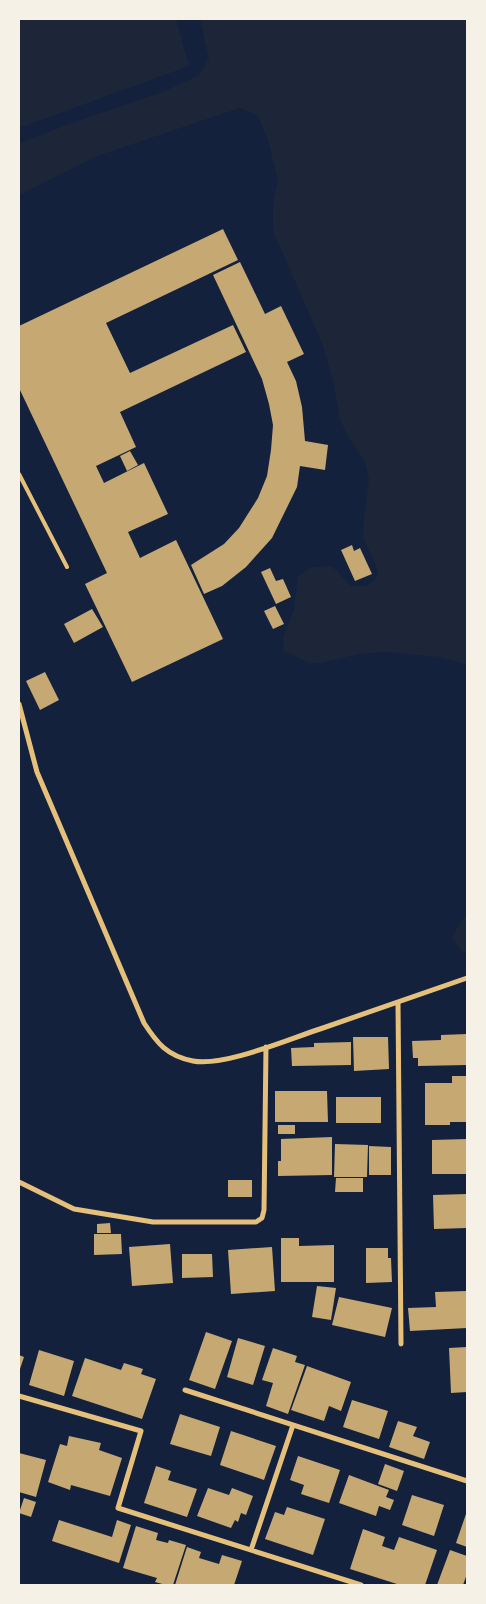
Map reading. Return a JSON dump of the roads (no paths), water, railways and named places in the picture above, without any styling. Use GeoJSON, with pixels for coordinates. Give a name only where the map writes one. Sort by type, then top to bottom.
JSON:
{"type":"FeatureCollection","features":[{"type":"Feature","properties":{"kind":"street"},"geometry":{"type":"LineString","coordinates":[[19,704],[37,772],[144,1022],[156,1041],[166,1051],[193,1061],[218,1061],[266,1047],[467,978]]}},
{"type":"Feature","properties":{"kind":"street"},"geometry":{"type":"LineString","coordinates":[[398,1002],[401,1344]]}},
{"type":"Feature","properties":{"kind":"street"},"geometry":{"type":"LineString","coordinates":[[19,1182],[74,1209],[153,1222],[256,1222],[262,1218],[264,1210],[266,1047]]}},
{"type":"Feature","properties":{"kind":"street"},"geometry":{"type":"LineString","coordinates":[[185,1390],[467,1481]]}},
{"type":"Feature","properties":{"kind":"street"},"geometry":{"type":"LineString","coordinates":[[19,1396],[141,1432],[118,1508],[361,1585]]}},
{"type":"Feature","properties":{"kind":"street"},"geometry":{"type":"LineString","coordinates":[[251,1550],[293,1425]]}},
{"type":"Feature","properties":{"kind":"lane"},"geometry":{"type":"LineString","coordinates":[[19,474],[67,567]]}}]}
